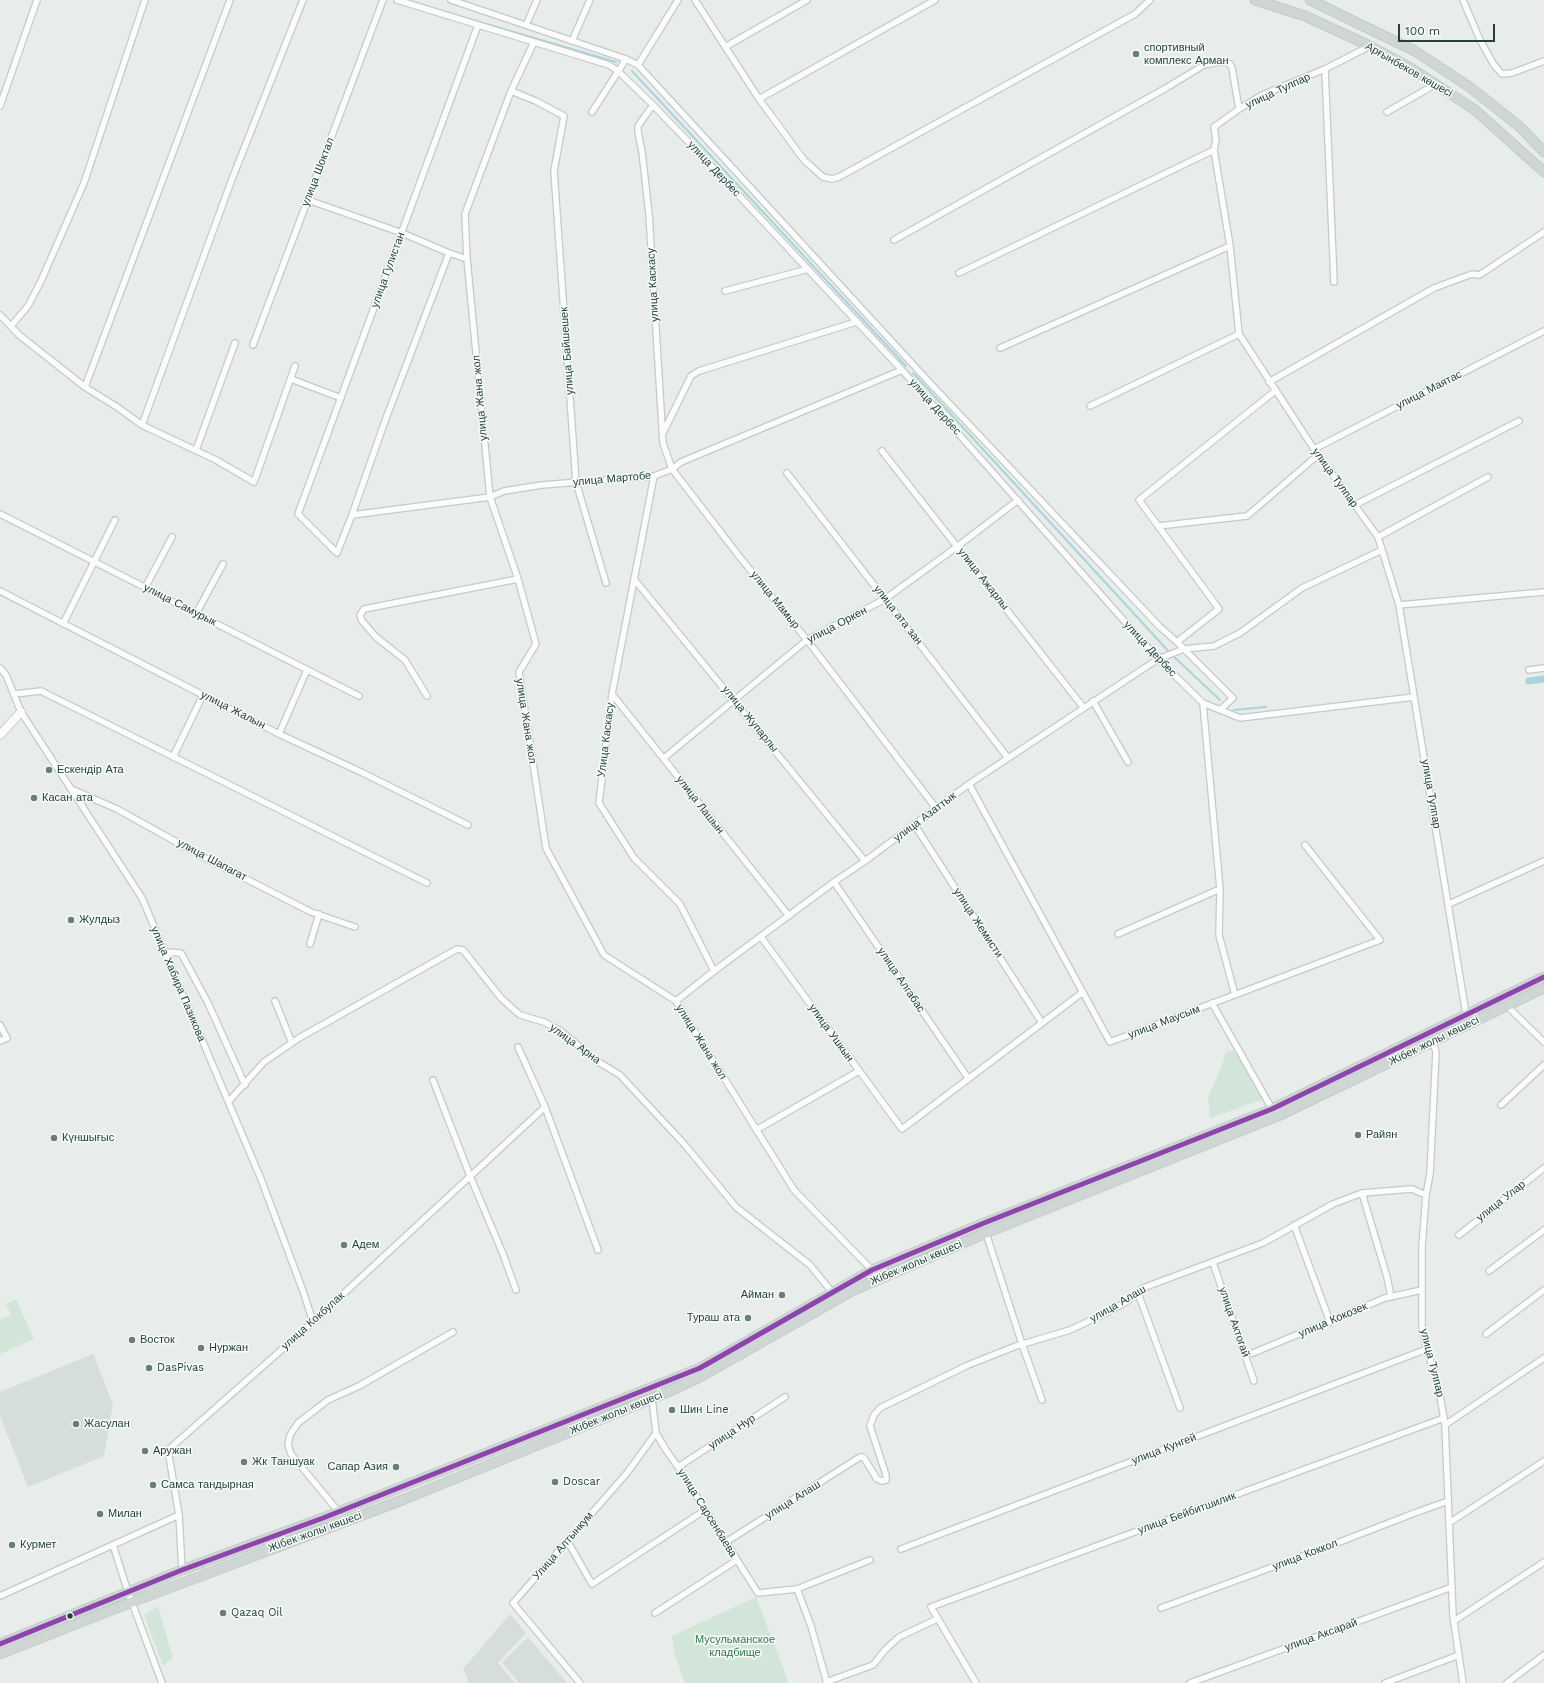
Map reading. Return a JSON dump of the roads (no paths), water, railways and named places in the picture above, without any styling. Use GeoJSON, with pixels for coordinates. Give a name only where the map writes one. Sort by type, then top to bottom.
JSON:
{"type":"FeatureCollection","features":[{"type":"Feature","properties":{"kind":"main road","name":"Арғынбеков көшесі"},"geometry":{"type":"LineString","coordinates":[[1255,0],[1305,16],[1370,46],[1436,84],[1475,110],[1544,172]]}},
{"type":"Feature","properties":{"kind":"main road","name":"Арғынбеков көшесі"},"geometry":{"type":"LineString","coordinates":[[1310,0],[1415,51],[1471,88],[1520,127],[1544,152]]}},
{"type":"Feature","properties":{"kind":"main road","name":"Жібек жолы көшесі"},"geometry":{"type":"LineString","coordinates":[[0,1644],[182,1570],[338,1511],[700,1368],[872,1270],[990,1221],[1272,1109],[1544,977]]}},
{"type":"Feature","properties":{"kind":"main road","name":"Жібек жолы көшесі"},"geometry":{"type":"LineString","coordinates":[[0,1654],[132,1602],[405,1499],[652,1398],[700,1377],[852,1291],[986,1233],[1278,1116],[1544,988]]}},
{"type":"Feature","properties":{"kind":"street"},"geometry":{"type":"LineString","coordinates":[[0,106],[37,0]]}},
{"type":"Feature","properties":{"kind":"street"},"geometry":{"type":"LineString","coordinates":[[11,326],[28,306],[41,281],[74,205],[97,146],[112,96],[146,0]]}},
{"type":"Feature","properties":{"kind":"street"},"geometry":{"type":"LineString","coordinates":[[85,387],[230,0]]}},
{"type":"Feature","properties":{"kind":"street"},"geometry":{"type":"LineString","coordinates":[[142,425],[232,179],[303,0]]}},
{"type":"Feature","properties":{"kind":"street","name":"улица Шоктал"},"geometry":{"type":"LineString","coordinates":[[253,345],[383,0]]}},
{"type":"Feature","properties":{"kind":"street","name":"улица Дербес"},"geometry":{"type":"LineString","coordinates":[[397,0],[544,44],[609,65],[618,71],[653,105],[902,370],[1158,659],[1203,703]]}},
{"type":"Feature","properties":{"kind":"street","name":"улица Дербес"},"geometry":{"type":"LineString","coordinates":[[451,0],[626,59],[638,65],[930,383],[1160,627],[1234,698],[1220,710]]}},
{"type":"Feature","properties":{"kind":"street"},"geometry":{"type":"LineString","coordinates":[[526,25],[537,0]]}},
{"type":"Feature","properties":{"kind":"street"},"geometry":{"type":"LineString","coordinates":[[572,41],[590,0]]}},
{"type":"Feature","properties":{"kind":"street"},"geometry":{"type":"LineString","coordinates":[[638,65],[678,0]]}},
{"type":"Feature","properties":{"kind":"street"},"geometry":{"type":"LineString","coordinates":[[695,0],[759,99],[804,160],[823,177],[832,179],[839,177],[1135,14],[1150,0]]}},
{"type":"Feature","properties":{"kind":"street"},"geometry":{"type":"LineString","coordinates":[[724,47],[807,0]]}},
{"type":"Feature","properties":{"kind":"street"},"geometry":{"type":"LineString","coordinates":[[759,99],[935,0]]}},
{"type":"Feature","properties":{"kind":"street"},"geometry":{"type":"LineString","coordinates":[[1463,0],[1480,40],[1494,65],[1502,74],[1512,73],[1544,61]]}},
{"type":"Feature","properties":{"kind":"street","name":"улица Гулистан"},"geometry":{"type":"LineString","coordinates":[[352,515],[337,552],[298,514],[478,25]]}},
{"type":"Feature","properties":{"kind":"street","name":"улица Жана жол"},"geometry":{"type":"LineString","coordinates":[[534,42],[511,91],[465,214],[467,259],[490,497],[518,579],[536,644],[519,672],[546,848],[604,955],[676,1001],[794,1190],[879,1279]]}},
{"type":"Feature","properties":{"kind":"street","name":"улица Тулпар"},"geometry":{"type":"LineString","coordinates":[[1370,46],[1325,69],[1262,95],[1239,109],[1214,127],[1216,140],[1214,150],[1230,246],[1239,334],[1318,455],[1378,537],[1399,605],[1466,1014]]}},
{"type":"Feature","properties":{"kind":"street"},"geometry":{"type":"LineString","coordinates":[[592,112],[626,59]]}},
{"type":"Feature","properties":{"kind":"street"},"geometry":{"type":"LineString","coordinates":[[894,240],[1159,92],[1204,65],[1219,62],[1226,62],[1230,64],[1239,109]]}},
{"type":"Feature","properties":{"kind":"street"},"geometry":{"type":"LineString","coordinates":[[1325,69],[1334,282]]}},
{"type":"Feature","properties":{"kind":"street"},"geometry":{"type":"LineString","coordinates":[[1387,112],[1436,84]]}},
{"type":"Feature","properties":{"kind":"street","name":"улица Байшешек"},"geometry":{"type":"LineString","coordinates":[[511,91],[536,101],[564,116],[554,171],[576,482],[606,582]]}},
{"type":"Feature","properties":{"kind":"street","name":"улица Каскасу"},"geometry":{"type":"LineString","coordinates":[[653,105],[638,126],[638,132],[642,152],[649,214],[662,434],[663,443],[672,469]]}},
{"type":"Feature","properties":{"kind":"street"},"geometry":{"type":"LineString","coordinates":[[960,273],[1214,150]]}},
{"type":"Feature","properties":{"kind":"street"},"geometry":{"type":"LineString","coordinates":[[308,200],[402,233],[467,259]]}},
{"type":"Feature","properties":{"kind":"street"},"geometry":{"type":"LineString","coordinates":[[1269,382],[1434,288],[1472,274],[1479,275],[1544,232]]}},
{"type":"Feature","properties":{"kind":"street"},"geometry":{"type":"LineString","coordinates":[[1000,348],[1230,246]]}},
{"type":"Feature","properties":{"kind":"street"},"geometry":{"type":"LineString","coordinates":[[352,515],[384,421],[449,253]]}},
{"type":"Feature","properties":{"kind":"street"},"geometry":{"type":"LineString","coordinates":[[724,290],[808,269]]}},
{"type":"Feature","properties":{"kind":"street"},"geometry":{"type":"LineString","coordinates":[[0,316],[19,334],[85,387],[142,425],[216,460],[254,482],[295,366]]}},
{"type":"Feature","properties":{"kind":"street"},"geometry":{"type":"LineString","coordinates":[[662,434],[691,376],[699,371],[856,322]]}},
{"type":"Feature","properties":{"kind":"street","name":"улица Маятас"},"geometry":{"type":"LineString","coordinates":[[1314,449],[1544,331]]}},
{"type":"Feature","properties":{"kind":"street"},"geometry":{"type":"LineString","coordinates":[[1090,406],[1239,334]]}},
{"type":"Feature","properties":{"kind":"street"},"geometry":{"type":"LineString","coordinates":[[196,450],[235,343]]}},
{"type":"Feature","properties":{"kind":"street","name":"улица Мартобе"},"geometry":{"type":"LineString","coordinates":[[352,515],[490,497],[504,491],[576,482],[654,476],[672,469],[681,462],[902,370]]}},
{"type":"Feature","properties":{"kind":"street"},"geometry":{"type":"LineString","coordinates":[[291,379],[341,398]]}},
{"type":"Feature","properties":{"kind":"street"},"geometry":{"type":"LineString","coordinates":[[1177,642],[1219,609],[1139,500],[1275,391]]}},
{"type":"Feature","properties":{"kind":"street"},"geometry":{"type":"LineString","coordinates":[[1355,505],[1519,421]]}},
{"type":"Feature","properties":{"kind":"street","name":"улица Ажарлы"},"geometry":{"type":"LineString","coordinates":[[882,451],[1083,707]]}},
{"type":"Feature","properties":{"kind":"street"},"geometry":{"type":"LineString","coordinates":[[1158,526],[1247,516],[1318,455]]}},
{"type":"Feature","properties":{"kind":"street","name":"улица Мамыр"},"geometry":{"type":"LineString","coordinates":[[672,469],[739,556],[807,640],[936,808]]}},
{"type":"Feature","properties":{"kind":"street","name":"улица ата зан"},"geometry":{"type":"LineString","coordinates":[[787,474],[1008,758]]}},
{"type":"Feature","properties":{"kind":"street","name":"Улица Каскасу"},"geometry":{"type":"LineString","coordinates":[[654,476],[612,694],[599,803],[634,858],[680,904],[714,971]]}},
{"type":"Feature","properties":{"kind":"street"},"geometry":{"type":"LineString","coordinates":[[1378,537],[1488,477]]}},
{"type":"Feature","properties":{"kind":"street","name":"улица Оркен"},"geometry":{"type":"LineString","coordinates":[[664,758],[807,640],[885,599],[1018,500]]}},
{"type":"Feature","properties":{"kind":"street","name":"улица Самурык"},"geometry":{"type":"LineString","coordinates":[[0,514],[359,696]]}},
{"type":"Feature","properties":{"kind":"street"},"geometry":{"type":"LineString","coordinates":[[63,624],[115,520]]}},
{"type":"Feature","properties":{"kind":"street"},"geometry":{"type":"LineString","coordinates":[[146,588],[172,537]]}},
{"type":"Feature","properties":{"kind":"street","name":"улица Азаттык"},"geometry":{"type":"LineString","coordinates":[[676,1001],[788,916],[969,784],[1093,700],[1158,659],[1184,649],[1214,646],[1240,633],[1302,588],[1382,550]]}},
{"type":"Feature","properties":{"kind":"street"},"geometry":{"type":"LineString","coordinates":[[196,614],[224,564]]}},
{"type":"Feature","properties":{"kind":"street"},"geometry":{"type":"LineString","coordinates":[[427,696],[405,660],[376,637],[362,622],[360,615],[364,610],[518,579]]}},
{"type":"Feature","properties":{"kind":"street","name":"улица Жупарлы"},"geometry":{"type":"LineString","coordinates":[[634,579],[735,700],[865,861]]}},
{"type":"Feature","properties":{"kind":"street","name":"улица Жалын"},"geometry":{"type":"LineString","coordinates":[[0,591],[279,734],[361,772],[468,825]]}},
{"type":"Feature","properties":{"kind":"street"},"geometry":{"type":"LineString","coordinates":[[1399,605],[1544,592]]}},
{"type":"Feature","properties":{"kind":"street","name":"улица Хабира Пазикова"},"geometry":{"type":"LineString","coordinates":[[0,668],[6,675],[21,712],[142,898],[261,1179],[313,1322]]}},
{"type":"Feature","properties":{"kind":"street"},"geometry":{"type":"LineString","coordinates":[[1529,670],[1544,668]]}},
{"type":"Feature","properties":{"kind":"street"},"geometry":{"type":"LineString","coordinates":[[279,734],[307,670]]}},
{"type":"Feature","properties":{"kind":"street"},"geometry":{"type":"LineString","coordinates":[[14,694],[41,691],[427,883]]}},
{"type":"Feature","properties":{"kind":"street","name":"улица Лашын"},"geometry":{"type":"LineString","coordinates":[[612,694],[788,916]]}},
{"type":"Feature","properties":{"kind":"street"},"geometry":{"type":"LineString","coordinates":[[173,757],[204,695]]}},
{"type":"Feature","properties":{"kind":"street"},"geometry":{"type":"LineString","coordinates":[[1235,995],[1219,935],[1220,889],[1203,703],[1240,718],[1414,697]]}},
{"type":"Feature","properties":{"kind":"street"},"geometry":{"type":"LineString","coordinates":[[1093,700],[1128,762]]}},
{"type":"Feature","properties":{"kind":"street"},"geometry":{"type":"LineString","coordinates":[[0,735],[21,712]]}},
{"type":"Feature","properties":{"kind":"street","name":"улица Маусым"},"geometry":{"type":"LineString","coordinates":[[969,784],[1110,1042],[1380,940],[1304,845]]}},
{"type":"Feature","properties":{"kind":"street","name":"улица Шапагат"},"geometry":{"type":"LineString","coordinates":[[71,789],[117,808],[207,859],[319,914],[356,927]]}},
{"type":"Feature","properties":{"kind":"street","name":"улица Жемисти"},"geometry":{"type":"LineString","coordinates":[[914,824],[1042,1022]]}},
{"type":"Feature","properties":{"kind":"street"},"geometry":{"type":"LineString","coordinates":[[1449,904],[1544,861]]}},
{"type":"Feature","properties":{"kind":"street","name":"улица Алгабас"},"geometry":{"type":"LineString","coordinates":[[834,882],[968,1078]]}},
{"type":"Feature","properties":{"kind":"street"},"geometry":{"type":"LineString","coordinates":[[1118,934],[1220,889]]}},
{"type":"Feature","properties":{"kind":"street"},"geometry":{"type":"LineString","coordinates":[[310,944],[319,914]]}},
{"type":"Feature","properties":{"kind":"street","name":"улица Ушкын"},"geometry":{"type":"LineString","coordinates":[[761,937],[902,1129],[968,1078]]}},
{"type":"Feature","properties":{"kind":"street","name":"улица Арна"},"geometry":{"type":"LineString","coordinates":[[229,1101],[264,1062],[292,1043],[443,956],[456,949],[463,950],[501,998],[520,1015],[544,1022],[561,1031],[597,1061],[620,1075],[685,1145],[736,1208],[810,1265],[832,1292]]}},
{"type":"Feature","properties":{"kind":"street"},"geometry":{"type":"LineString","coordinates":[[164,952],[181,953],[208,1003],[244,1085]]}},
{"type":"Feature","properties":{"kind":"street"},"geometry":{"type":"LineString","coordinates":[[968,1078],[1083,992]]}},
{"type":"Feature","properties":{"kind":"street"},"geometry":{"type":"LineString","coordinates":[[275,1001],[292,1043]]}},
{"type":"Feature","properties":{"kind":"street"},"geometry":{"type":"LineString","coordinates":[[1212,1003],[1272,1109]]}},
{"type":"Feature","properties":{"kind":"street"},"geometry":{"type":"LineString","coordinates":[[1507,1006],[1544,1042]]}},
{"type":"Feature","properties":{"kind":"street"},"geometry":{"type":"LineString","coordinates":[[0,1025],[7,1038],[0,1041]]}},
{"type":"Feature","properties":{"kind":"street","name":"улица Тулпар"},"geometry":{"type":"LineString","coordinates":[[1433,1042],[1436,1052],[1436,1059],[1430,1174],[1426,1195],[1422,1326],[1439,1390],[1444,1422],[1454,1621],[1463,1683]]}},
{"type":"Feature","properties":{"kind":"street"},"geometry":{"type":"LineString","coordinates":[[518,1047],[545,1107],[598,1250]]}},
{"type":"Feature","properties":{"kind":"street"},"geometry":{"type":"LineString","coordinates":[[1501,1105],[1544,1065]]}},
{"type":"Feature","properties":{"kind":"street"},"geometry":{"type":"LineString","coordinates":[[756,1130],[859,1071]]}},
{"type":"Feature","properties":{"kind":"street"},"geometry":{"type":"LineString","coordinates":[[434,1080],[470,1176],[504,1254],[516,1290]]}},
{"type":"Feature","properties":{"kind":"street","name":"улица Кокбулак"},"geometry":{"type":"LineString","coordinates":[[182,1570],[179,1515],[168,1450],[313,1322],[545,1107]]}},
{"type":"Feature","properties":{"kind":"street","name":"улица Улар"},"geometry":{"type":"LineString","coordinates":[[1459,1235],[1544,1168]]}},
{"type":"Feature","properties":{"kind":"street","name":"улица Алаш"},"geometry":{"type":"LineString","coordinates":[[726,1542],[860,1457],[864,1458],[877,1479],[882,1481],[886,1480],[886,1475],[870,1426],[874,1415],[880,1408],[968,1365],[1022,1344],[1070,1330],[1126,1302],[1143,1288],[1214,1263],[1263,1243],[1333,1204],[1362,1193],[1412,1188],[1426,1195]]}},
{"type":"Feature","properties":{"kind":"street"},"geometry":{"type":"LineString","coordinates":[[1362,1193],[1387,1277],[1391,1297]]}},
{"type":"Feature","properties":{"kind":"street"},"geometry":{"type":"LineString","coordinates":[[1294,1225],[1330,1322]]}},
{"type":"Feature","properties":{"kind":"street"},"geometry":{"type":"LineString","coordinates":[[1490,1271],[1544,1230]]}},
{"type":"Feature","properties":{"kind":"street"},"geometry":{"type":"LineString","coordinates":[[986,1233],[1042,1400]]}},
{"type":"Feature","properties":{"kind":"street","name":"улица Актогай"},"geometry":{"type":"LineString","coordinates":[[1214,1263],[1254,1381]]}},
{"type":"Feature","properties":{"kind":"street","name":"улица Кокозек"},"geometry":{"type":"LineString","coordinates":[[1245,1354],[1253,1353],[1391,1297],[1422,1290]]}},
{"type":"Feature","properties":{"kind":"street"},"geometry":{"type":"LineString","coordinates":[[1486,1334],[1544,1290]]}},
{"type":"Feature","properties":{"kind":"street"},"geometry":{"type":"LineString","coordinates":[[1138,1293],[1180,1408]]}},
{"type":"Feature","properties":{"kind":"street"},"geometry":{"type":"LineString","coordinates":[[338,1511],[291,1454],[288,1445],[290,1435],[298,1423],[328,1400],[359,1386],[453,1332]]}},
{"type":"Feature","properties":{"kind":"street","name":"улица Кунгей"},"geometry":{"type":"LineString","coordinates":[[901,1549],[1427,1349]]}},
{"type":"Feature","properties":{"kind":"street","name":"улица Бейбитшилик"},"geometry":{"type":"LineString","coordinates":[[937,1619],[931,1607],[1444,1422],[1544,1358]]}},
{"type":"Feature","properties":{"kind":"street","name":"улица Нур"},"geometry":{"type":"LineString","coordinates":[[678,1467],[785,1397]]}},
{"type":"Feature","properties":{"kind":"street"},"geometry":{"type":"LineString","coordinates":[[652,1398],[656,1432]]}},
{"type":"Feature","properties":{"kind":"street","name":"улица Сарсенбаева"},"geometry":{"type":"LineString","coordinates":[[656,1432],[758,1593],[797,1589]]}},
{"type":"Feature","properties":{"kind":"street","name":"Улица Алтынкум"},"geometry":{"type":"LineString","coordinates":[[580,1683],[513,1603],[627,1473],[656,1432]]}},
{"type":"Feature","properties":{"kind":"street"},"geometry":{"type":"LineString","coordinates":[[1449,1523],[1544,1460]]}},
{"type":"Feature","properties":{"kind":"street","name":"улица Коккол"},"geometry":{"type":"LineString","coordinates":[[1161,1608],[1448,1501]]}},
{"type":"Feature","properties":{"kind":"street"},"geometry":{"type":"LineString","coordinates":[[568,1542],[592,1584],[705,1510]]}},
{"type":"Feature","properties":{"kind":"street"},"geometry":{"type":"LineString","coordinates":[[0,1596],[179,1515]]}},
{"type":"Feature","properties":{"kind":"street"},"geometry":{"type":"LineString","coordinates":[[113,1545],[128,1592],[162,1683]]}},
{"type":"Feature","properties":{"kind":"street"},"geometry":{"type":"LineString","coordinates":[[655,1613],[737,1560]]}},
{"type":"Feature","properties":{"kind":"street"},"geometry":{"type":"LineString","coordinates":[[870,1560],[797,1589],[811,1626],[827,1682],[873,1666],[885,1650],[899,1637],[937,1619],[976,1683]]}},
{"type":"Feature","properties":{"kind":"street"},"geometry":{"type":"LineString","coordinates":[[1454,1621],[1544,1562]]}},
{"type":"Feature","properties":{"kind":"street","name":"улица Аксарай"},"geometry":{"type":"LineString","coordinates":[[1190,1683],[1452,1587]]}},
{"type":"Feature","properties":{"kind":"street"},"geometry":{"type":"LineString","coordinates":[[1385,1683],[1459,1655]]}},
{"type":"Feature","properties":{"kind":"street"},"geometry":{"type":"LineString","coordinates":[[1506,1683],[1544,1655]]}},
{"type":"Feature","properties":{"kind":"waterway"},"geometry":{"type":"LineString","coordinates":[[408,1],[616,62]]}},
{"type":"Feature","properties":{"kind":"waterway"},"geometry":{"type":"LineString","coordinates":[[632,71],[906,366]]}},
{"type":"Feature","properties":{"kind":"waterway"},"geometry":{"type":"LineString","coordinates":[[913,373],[1171,654],[1220,700]]}},
{"type":"Feature","properties":{"kind":"waterway"},"geometry":{"type":"LineString","coordinates":[[1529,681],[1544,679]]}},
{"type":"Feature","properties":{"kind":"waterway"},"geometry":{"type":"LineString","coordinates":[[1234,710],[1266,707]]}},
{"type":"Feature","properties":{"kind":"place","name":"спортивный комплекс Арман"},"geometry":{"type":"Point","coordinates":[1136,54]}},
{"type":"Feature","properties":{"kind":"place","name":"Ескендір Ата"},"geometry":{"type":"Point","coordinates":[49,770]}},
{"type":"Feature","properties":{"kind":"place","name":"Касан ата"},"geometry":{"type":"Point","coordinates":[34,798]}},
{"type":"Feature","properties":{"kind":"place","name":"Жулдыз"},"geometry":{"type":"Point","coordinates":[71,920]}},
{"type":"Feature","properties":{"kind":"place","name":"Райян"},"geometry":{"type":"Point","coordinates":[1358,1135]}},
{"type":"Feature","properties":{"kind":"place","name":"Күншығыс"},"geometry":{"type":"Point","coordinates":[54,1138]}},
{"type":"Feature","properties":{"kind":"place","name":"Адем"},"geometry":{"type":"Point","coordinates":[344,1245]}},
{"type":"Feature","properties":{"kind":"place","name":"Айман"},"geometry":{"type":"Point","coordinates":[782,1295]}},
{"type":"Feature","properties":{"kind":"place","name":"Тураш ата"},"geometry":{"type":"Point","coordinates":[748,1318]}},
{"type":"Feature","properties":{"kind":"place","name":"Восток"},"geometry":{"type":"Point","coordinates":[132,1340]}},
{"type":"Feature","properties":{"kind":"place","name":"Нуржан"},"geometry":{"type":"Point","coordinates":[201,1348]}},
{"type":"Feature","properties":{"kind":"place","name":"DasPivas"},"geometry":{"type":"Point","coordinates":[149,1368]}},
{"type":"Feature","properties":{"kind":"place","name":"Шин Line"},"geometry":{"type":"Point","coordinates":[672,1410]}},
{"type":"Feature","properties":{"kind":"place","name":"Жасулан"},"geometry":{"type":"Point","coordinates":[76,1424]}},
{"type":"Feature","properties":{"kind":"place","name":"Аружан"},"geometry":{"type":"Point","coordinates":[145,1451]}},
{"type":"Feature","properties":{"kind":"place","name":"Жк Таншуак"},"geometry":{"type":"Point","coordinates":[244,1462]}},
{"type":"Feature","properties":{"kind":"place","name":"Сапар Азия"},"geometry":{"type":"Point","coordinates":[396,1467]}},
{"type":"Feature","properties":{"kind":"place","name":"Doscar"},"geometry":{"type":"Point","coordinates":[555,1482]}},
{"type":"Feature","properties":{"kind":"place","name":"Самса тандырная"},"geometry":{"type":"Point","coordinates":[153,1485]}},
{"type":"Feature","properties":{"kind":"place","name":"Милан"},"geometry":{"type":"Point","coordinates":[100,1514]}},
{"type":"Feature","properties":{"kind":"place","name":"Курмет"},"geometry":{"type":"Point","coordinates":[12,1545]}},
{"type":"Feature","properties":{"kind":"place","name":"Qazaq Oil"},"geometry":{"type":"Point","coordinates":[223,1613]}},
{"type":"Feature","properties":{"kind":"park label","name":"Мусульманское кладбище"},"geometry":{"type":"Point","coordinates":[735,1646]}}]}
